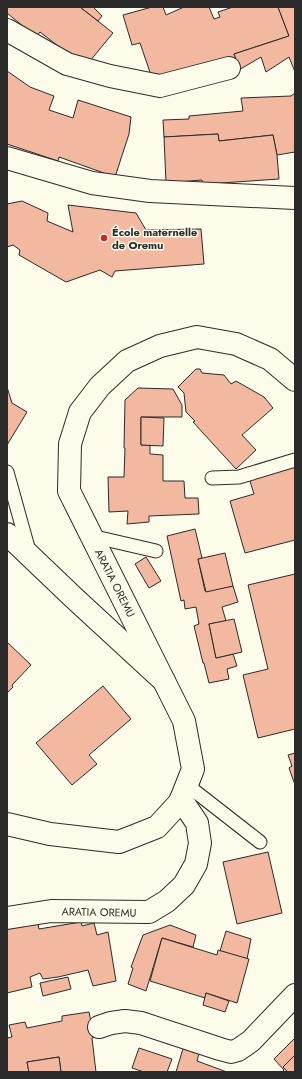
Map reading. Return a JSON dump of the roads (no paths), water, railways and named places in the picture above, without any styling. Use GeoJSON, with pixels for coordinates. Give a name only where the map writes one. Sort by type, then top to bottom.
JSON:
{"type":"FeatureCollection","features":[{"type":"Feature","properties":{"kind":"street"},"geometry":{"type":"LineString","coordinates":[[7,30],[67,64],[110,76],[160,86],[229,68]]}},
{"type":"Feature","properties":{"kind":"street"},"geometry":{"type":"LineString","coordinates":[[7,158],[92,183],[150,192],[295,198]]}},
{"type":"Feature","properties":{"kind":"street","name":"ARATIA OREMU"},"geometry":{"type":"LineString","coordinates":[[7,824],[50,834],[119,842],[157,827],[180,802],[193,769],[184,721],[69,491],[70,444],[80,412],[100,386],[127,361],[160,346],[197,337],[236,344],[270,359],[295,380]]}},
{"type":"Feature","properties":{"kind":"street"},"geometry":{"type":"LineString","coordinates":[[7,534],[164,682]]}},
{"type":"Feature","properties":{"kind":"street","name":"ARATIA OREMU"},"geometry":{"type":"LineString","coordinates":[[7,918],[51,911],[149,912],[167,901],[184,885],[196,864],[200,844],[197,823],[184,792]]}},
{"type":"Feature","properties":{"kind":"street"},"geometry":{"type":"LineString","coordinates":[[99,1027],[125,1021],[141,1023],[231,1052],[238,1050],[251,1041],[295,995]]}},
{"type":"Feature","properties":{"kind":"lane"},"geometry":{"type":"LineString","coordinates":[[212,478],[239,478],[295,460]]}},
{"type":"Feature","properties":{"kind":"lane"},"geometry":{"type":"LineString","coordinates":[[7,472],[31,557]]}},
{"type":"Feature","properties":{"kind":"lane","name":"ARATIA OREMU"},"geometry":{"type":"LineString","coordinates":[[91,536],[156,551]]}},
{"type":"Feature","properties":{"kind":"lane"},"geometry":{"type":"LineString","coordinates":[[184,792],[260,842]]}},
{"type":"Feature","properties":{"kind":"place","name":"École maternelle de Oremu"},"geometry":{"type":"Point","coordinates":[104,238]}}]}
